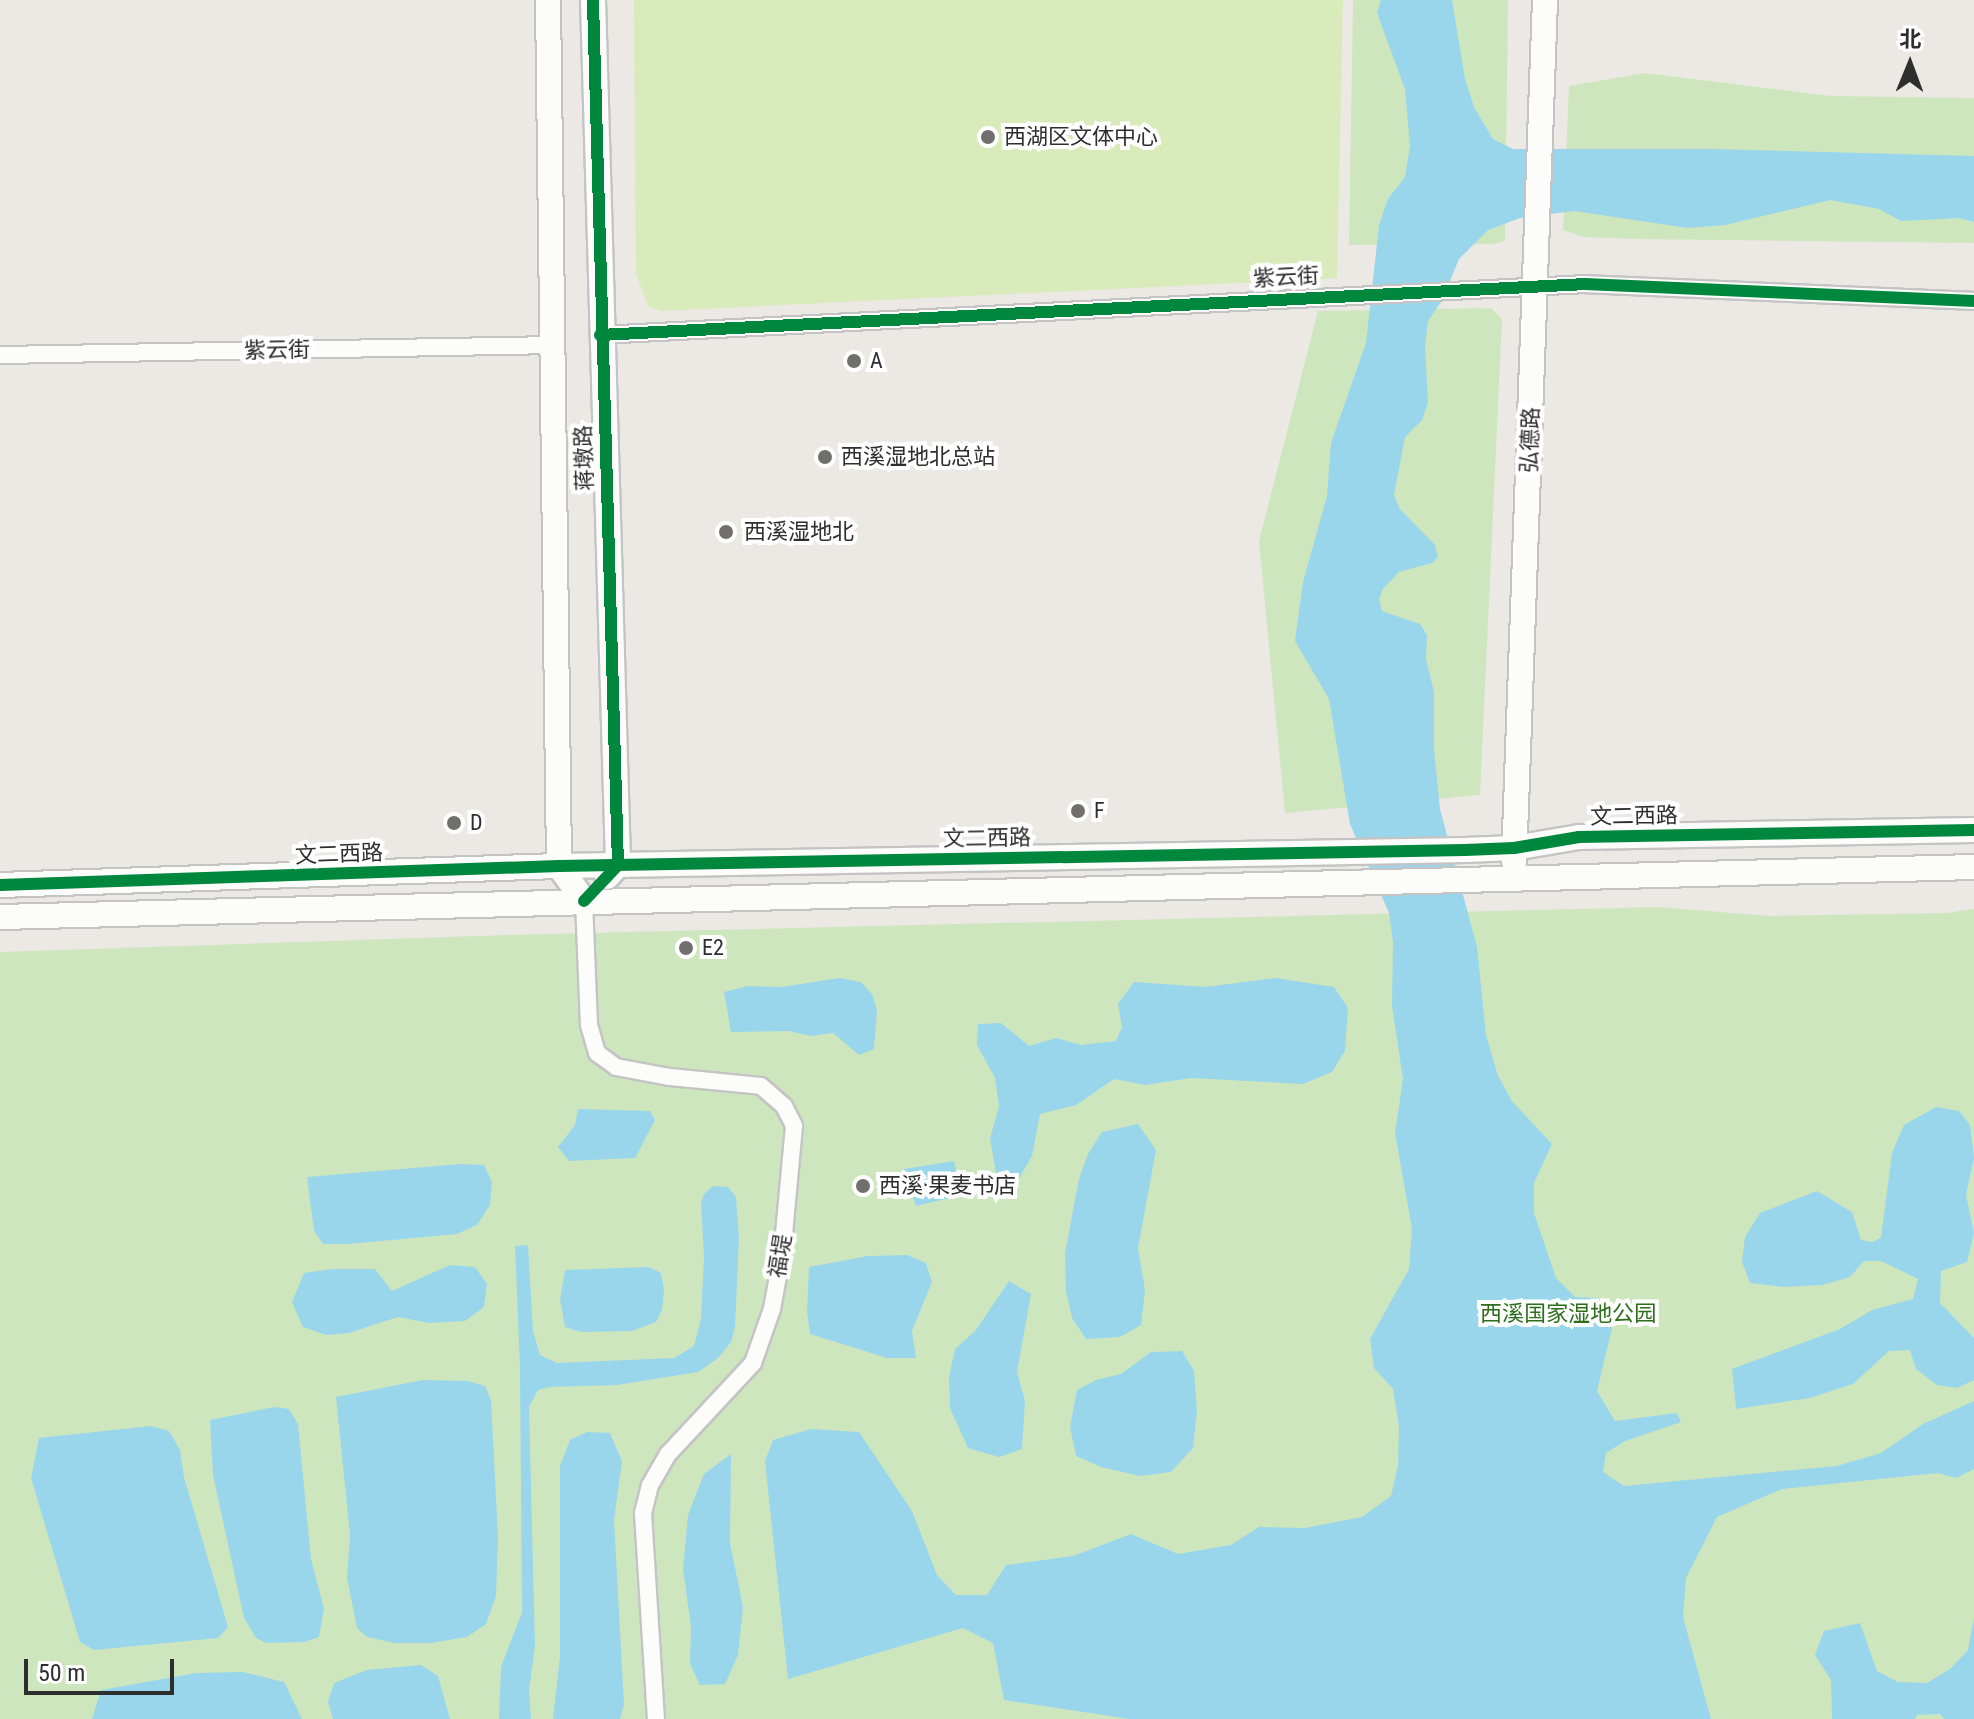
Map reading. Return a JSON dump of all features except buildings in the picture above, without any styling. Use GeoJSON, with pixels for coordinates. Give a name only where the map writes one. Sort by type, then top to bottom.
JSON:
{"type":"FeatureCollection","features":[{"type":"Feature","properties":{"kind":"main road","name":"蒋墩路"},"geometry":{"type":"LineString","coordinates":[[548,0],[555,345],[559,866]]}},
{"type":"Feature","properties":{"kind":"main road","name":"蒋墩路"},"geometry":{"type":"LineString","coordinates":[[593,0],[600,335],[618,865]]}},
{"type":"Feature","properties":{"kind":"main road","name":"弘德路"},"geometry":{"type":"LineString","coordinates":[[1515,880],[1545,0]]}},
{"type":"Feature","properties":{"kind":"main road","name":"文二西路"},"geometry":{"type":"LineString","coordinates":[[0,885],[559,866],[1465,850],[1514,848],[1579,837],[1974,830]]}},
{"type":"Feature","properties":{"kind":"main road"},"geometry":{"type":"LineString","coordinates":[[584,901],[618,865]]}},
{"type":"Feature","properties":{"kind":"main road"},"geometry":{"type":"LineString","coordinates":[[559,866],[584,901]]}},
{"type":"Feature","properties":{"kind":"main road"},"geometry":{"type":"LineString","coordinates":[[0,917],[1974,867]]}},
{"type":"Feature","properties":{"kind":"street","name":"紫云街"},"geometry":{"type":"LineString","coordinates":[[600,335],[1474,287],[1585,284],[1974,301]]}},
{"type":"Feature","properties":{"kind":"street","name":"紫云街"},"geometry":{"type":"LineString","coordinates":[[0,355],[555,345]]}},
{"type":"Feature","properties":{"kind":"street","name":"福堤"},"geometry":{"type":"LineString","coordinates":[[584,901],[589,1025],[597,1053],[616,1067],[670,1077],[761,1086],[784,1106],[794,1126],[782,1255],[772,1309],[753,1363],[668,1454],[650,1485],[643,1513],[656,1719]]}},
{"type":"Feature","properties":{"kind":"green space","name":"西湖区文体中心"},"geometry":{"type":"Polygon","coordinates":[[[634,0],[1343,0],[1337,278],[662,311],[648,306],[636,274],[634,0]]]}},
{"type":"Feature","properties":{"kind":"green space"},"geometry":{"type":"Polygon","coordinates":[[[1353,0],[1508,0],[1505,241],[1494,244],[1349,245],[1353,0]]]}},
{"type":"Feature","properties":{"kind":"green space"},"geometry":{"type":"Polygon","coordinates":[[[1645,73],[1831,96],[1974,98],[1974,243],[1635,239],[1584,237],[1563,230],[1569,86],[1645,73]]]}},
{"type":"Feature","properties":{"kind":"green space"},"geometry":{"type":"Polygon","coordinates":[[[1491,308],[1502,319],[1480,795],[1285,813],[1259,541],[1318,311],[1491,308]]]}},
{"type":"Feature","properties":{"kind":"green space","name":"西溪国家湿地公园"},"geometry":{"type":"Polygon","coordinates":[[[1659,907],[1769,916],[1946,913],[1974,909],[1974,1719],[0,1719],[0,952],[507,935],[1659,907]]]}},
{"type":"Feature","properties":{"kind":"water"},"geometry":{"type":"Polygon","coordinates":[[[1381,0],[1452,0],[1465,79],[1474,107],[1493,139],[1513,149],[1713,149],[1974,156],[1974,222],[1959,218],[1901,221],[1879,209],[1830,200],[1725,225],[1688,228],[1574,211],[1520,218],[1488,230],[1459,259],[1441,302],[1428,321],[1425,346],[1428,402],[1422,420],[1405,437],[1394,495],[1400,509],[1435,545],[1438,557],[1432,563],[1399,572],[1383,589],[1379,599],[1382,611],[1420,624],[1427,635],[1426,659],[1434,692],[1434,750],[1440,809],[1477,947],[1486,1035],[1498,1076],[1512,1101],[1552,1144],[1534,1183],[1534,1213],[1556,1278],[1575,1297],[1598,1298],[1617,1307],[1597,1391],[1615,1421],[1677,1413],[1681,1422],[1625,1441],[1606,1453],[1603,1472],[1624,1486],[1837,1466],[1881,1453],[1923,1424],[1974,1401],[1974,1469],[1956,1478],[1938,1473],[1782,1489],[1717,1517],[1686,1578],[1683,1617],[1711,1719],[1129,1719],[1004,1700],[993,1643],[963,1628],[788,1679],[765,1461],[773,1440],[811,1429],[859,1432],[912,1511],[937,1575],[956,1595],[987,1595],[1006,1565],[1073,1556],[1131,1534],[1178,1554],[1231,1545],[1259,1527],[1305,1528],[1362,1517],[1391,1496],[1398,1465],[1399,1427],[1393,1389],[1374,1368],[1370,1339],[1409,1269],[1412,1229],[1395,1133],[1403,1079],[1392,1006],[1393,942],[1389,913],[1350,824],[1329,699],[1295,641],[1303,582],[1327,496],[1331,443],[1366,343],[1379,225],[1388,199],[1405,177],[1410,146],[1405,89],[1377,13],[1381,0]]]}},
{"type":"Feature","properties":{"kind":"water"},"geometry":{"type":"Polygon","coordinates":[[[839,978],[861,982],[872,994],[877,1010],[874,1049],[859,1055],[833,1033],[811,1036],[788,1031],[731,1032],[724,992],[748,986],[782,987],[839,978]]]}},
{"type":"Feature","properties":{"kind":"water"},"geometry":{"type":"Polygon","coordinates":[[[1276,978],[1334,987],[1348,1008],[1345,1051],[1332,1072],[1303,1084],[1191,1078],[1145,1085],[1114,1079],[1076,1105],[1040,1114],[1032,1156],[1016,1184],[996,1173],[990,1138],[999,1107],[995,1078],[977,1045],[978,1024],[1001,1023],[1029,1046],[1056,1038],[1081,1045],[1116,1041],[1122,1027],[1118,1004],[1134,982],[1205,987],[1276,978]]]}},
{"type":"Feature","properties":{"kind":"water"},"geometry":{"type":"Polygon","coordinates":[[[1936,1107],[1959,1111],[1970,1125],[1974,1158],[1966,1195],[1974,1233],[1967,1262],[1941,1271],[1940,1303],[1974,1338],[1974,1380],[1957,1388],[1937,1385],[1916,1369],[1910,1350],[1889,1351],[1853,1384],[1810,1398],[1736,1409],[1732,1369],[1840,1329],[1872,1310],[1913,1299],[1918,1279],[1881,1261],[1864,1261],[1850,1277],[1822,1285],[1784,1287],[1750,1283],[1742,1262],[1745,1237],[1760,1213],[1817,1191],[1852,1212],[1861,1240],[1872,1242],[1881,1238],[1892,1153],[1904,1125],[1936,1107]]]}},
{"type":"Feature","properties":{"kind":"water"},"geometry":{"type":"Polygon","coordinates":[[[578,1109],[650,1111],[655,1120],[635,1158],[569,1161],[558,1147],[575,1125],[578,1109]]]}},
{"type":"Feature","properties":{"kind":"water"},"geometry":{"type":"Polygon","coordinates":[[[1138,1124],[1156,1150],[1138,1248],[1145,1290],[1141,1325],[1120,1337],[1086,1339],[1072,1318],[1066,1291],[1065,1253],[1079,1179],[1088,1154],[1102,1132],[1138,1124]]]}},
{"type":"Feature","properties":{"kind":"water"},"geometry":{"type":"Polygon","coordinates":[[[954,1161],[962,1195],[916,1206],[904,1169],[954,1161]]]}},
{"type":"Feature","properties":{"kind":"water"},"geometry":{"type":"Polygon","coordinates":[[[461,1164],[484,1165],[492,1182],[490,1205],[477,1225],[457,1234],[348,1244],[323,1244],[314,1231],[307,1177],[461,1164]]]}},
{"type":"Feature","properties":{"kind":"water"},"geometry":{"type":"Polygon","coordinates":[[[713,1186],[728,1187],[736,1197],[739,1237],[735,1327],[731,1342],[718,1358],[698,1372],[617,1385],[538,1390],[529,1407],[535,1646],[529,1691],[531,1719],[499,1719],[501,1667],[522,1612],[520,1367],[515,1246],[528,1245],[533,1331],[540,1355],[557,1363],[674,1358],[694,1346],[701,1319],[704,1257],[701,1203],[704,1194],[713,1186]]]}},
{"type":"Feature","properties":{"kind":"water"},"geometry":{"type":"Polygon","coordinates":[[[907,1255],[926,1263],[932,1282],[912,1331],[916,1358],[887,1358],[810,1334],[807,1311],[809,1267],[868,1256],[907,1255]]]}},
{"type":"Feature","properties":{"kind":"water"},"geometry":{"type":"Polygon","coordinates":[[[450,1265],[475,1267],[487,1284],[484,1307],[465,1321],[429,1323],[398,1317],[349,1333],[326,1335],[303,1327],[292,1302],[304,1273],[332,1269],[375,1269],[392,1291],[450,1265]]]}},
{"type":"Feature","properties":{"kind":"water"},"geometry":{"type":"Polygon","coordinates":[[[649,1267],[661,1273],[664,1290],[662,1310],[656,1322],[632,1331],[581,1332],[565,1327],[560,1299],[565,1270],[649,1267]]]}},
{"type":"Feature","properties":{"kind":"water"},"geometry":{"type":"Polygon","coordinates":[[[1009,1281],[1031,1294],[1017,1372],[1025,1401],[1022,1449],[999,1457],[968,1448],[950,1408],[949,1377],[955,1349],[976,1330],[1009,1281]]]}},
{"type":"Feature","properties":{"kind":"water"},"geometry":{"type":"Polygon","coordinates":[[[1182,1351],[1194,1371],[1197,1411],[1193,1448],[1171,1472],[1140,1476],[1101,1467],[1076,1456],[1070,1427],[1077,1390],[1096,1380],[1121,1374],[1151,1352],[1182,1351]]]}},
{"type":"Feature","properties":{"kind":"water"},"geometry":{"type":"Polygon","coordinates":[[[423,1380],[468,1381],[485,1386],[491,1400],[498,1537],[496,1596],[486,1624],[467,1637],[431,1643],[394,1643],[367,1637],[357,1628],[347,1578],[350,1535],[336,1397],[423,1380]]]}},
{"type":"Feature","properties":{"kind":"water"},"geometry":{"type":"Polygon","coordinates":[[[274,1407],[289,1409],[298,1424],[311,1559],[324,1609],[319,1637],[304,1642],[266,1643],[256,1638],[244,1618],[213,1475],[210,1420],[274,1407]]]}},
{"type":"Feature","properties":{"kind":"water"},"geometry":{"type":"Polygon","coordinates":[[[151,1426],[169,1431],[180,1450],[184,1477],[228,1627],[218,1638],[94,1650],[80,1642],[31,1478],[39,1438],[151,1426]]]}},
{"type":"Feature","properties":{"kind":"water"},"geometry":{"type":"Polygon","coordinates":[[[587,1432],[610,1433],[622,1461],[614,1520],[624,1705],[620,1719],[553,1719],[560,1656],[560,1466],[570,1440],[587,1432]]]}},
{"type":"Feature","properties":{"kind":"water"},"geometry":{"type":"Polygon","coordinates":[[[731,1454],[730,1543],[743,1607],[738,1655],[725,1684],[700,1685],[690,1664],[691,1627],[683,1569],[688,1515],[704,1474],[731,1454]]]}},
{"type":"Feature","properties":{"kind":"water"},"geometry":{"type":"Polygon","coordinates":[[[1974,1617],[1974,1719],[1944,1719],[1940,1714],[1917,1715],[1915,1719],[1832,1719],[1831,1680],[1815,1655],[1824,1631],[1860,1623],[1877,1671],[1898,1682],[1927,1683],[1950,1669],[1968,1650],[1974,1617]]]}},
{"type":"Feature","properties":{"kind":"water"},"geometry":{"type":"Polygon","coordinates":[[[421,1665],[438,1676],[450,1719],[333,1719],[328,1702],[334,1683],[367,1670],[421,1665]]]}},
{"type":"Feature","properties":{"kind":"water"},"geometry":{"type":"Polygon","coordinates":[[[243,1672],[284,1682],[302,1719],[92,1719],[101,1690],[196,1673],[243,1672]]]}},
{"type":"Feature","properties":{"kind":"cycle path"},"geometry":{"type":"LineString","coordinates":[[584,901],[618,865],[593,0]]}},
{"type":"Feature","properties":{"kind":"cycle path"},"geometry":{"type":"LineString","coordinates":[[600,335],[1585,284],[1974,301]]}},
{"type":"Feature","properties":{"kind":"cycle path"},"geometry":{"type":"LineString","coordinates":[[0,885],[559,866],[1465,850],[1514,848],[1579,837],[1974,830]]}},
{"type":"Feature","properties":{"kind":"place","name":"西湖区文体中心"},"geometry":{"type":"Point","coordinates":[988,137]}},
{"type":"Feature","properties":{"kind":"place","name":"A"},"geometry":{"type":"Point","coordinates":[854,361]}},
{"type":"Feature","properties":{"kind":"place","name":"西溪湿地北总站"},"geometry":{"type":"Point","coordinates":[825,457]}},
{"type":"Feature","properties":{"kind":"place","name":"西溪湿地北"},"geometry":{"type":"Point","coordinates":[726,532]}},
{"type":"Feature","properties":{"kind":"place","name":"F"},"geometry":{"type":"Point","coordinates":[1078,811]}},
{"type":"Feature","properties":{"kind":"place","name":"D"},"geometry":{"type":"Point","coordinates":[454,823]}},
{"type":"Feature","properties":{"kind":"place","name":"E2"},"geometry":{"type":"Point","coordinates":[686,948]}},
{"type":"Feature","properties":{"kind":"place","name":"西溪·果麦书店"},"geometry":{"type":"Point","coordinates":[863,1186]}}]}
